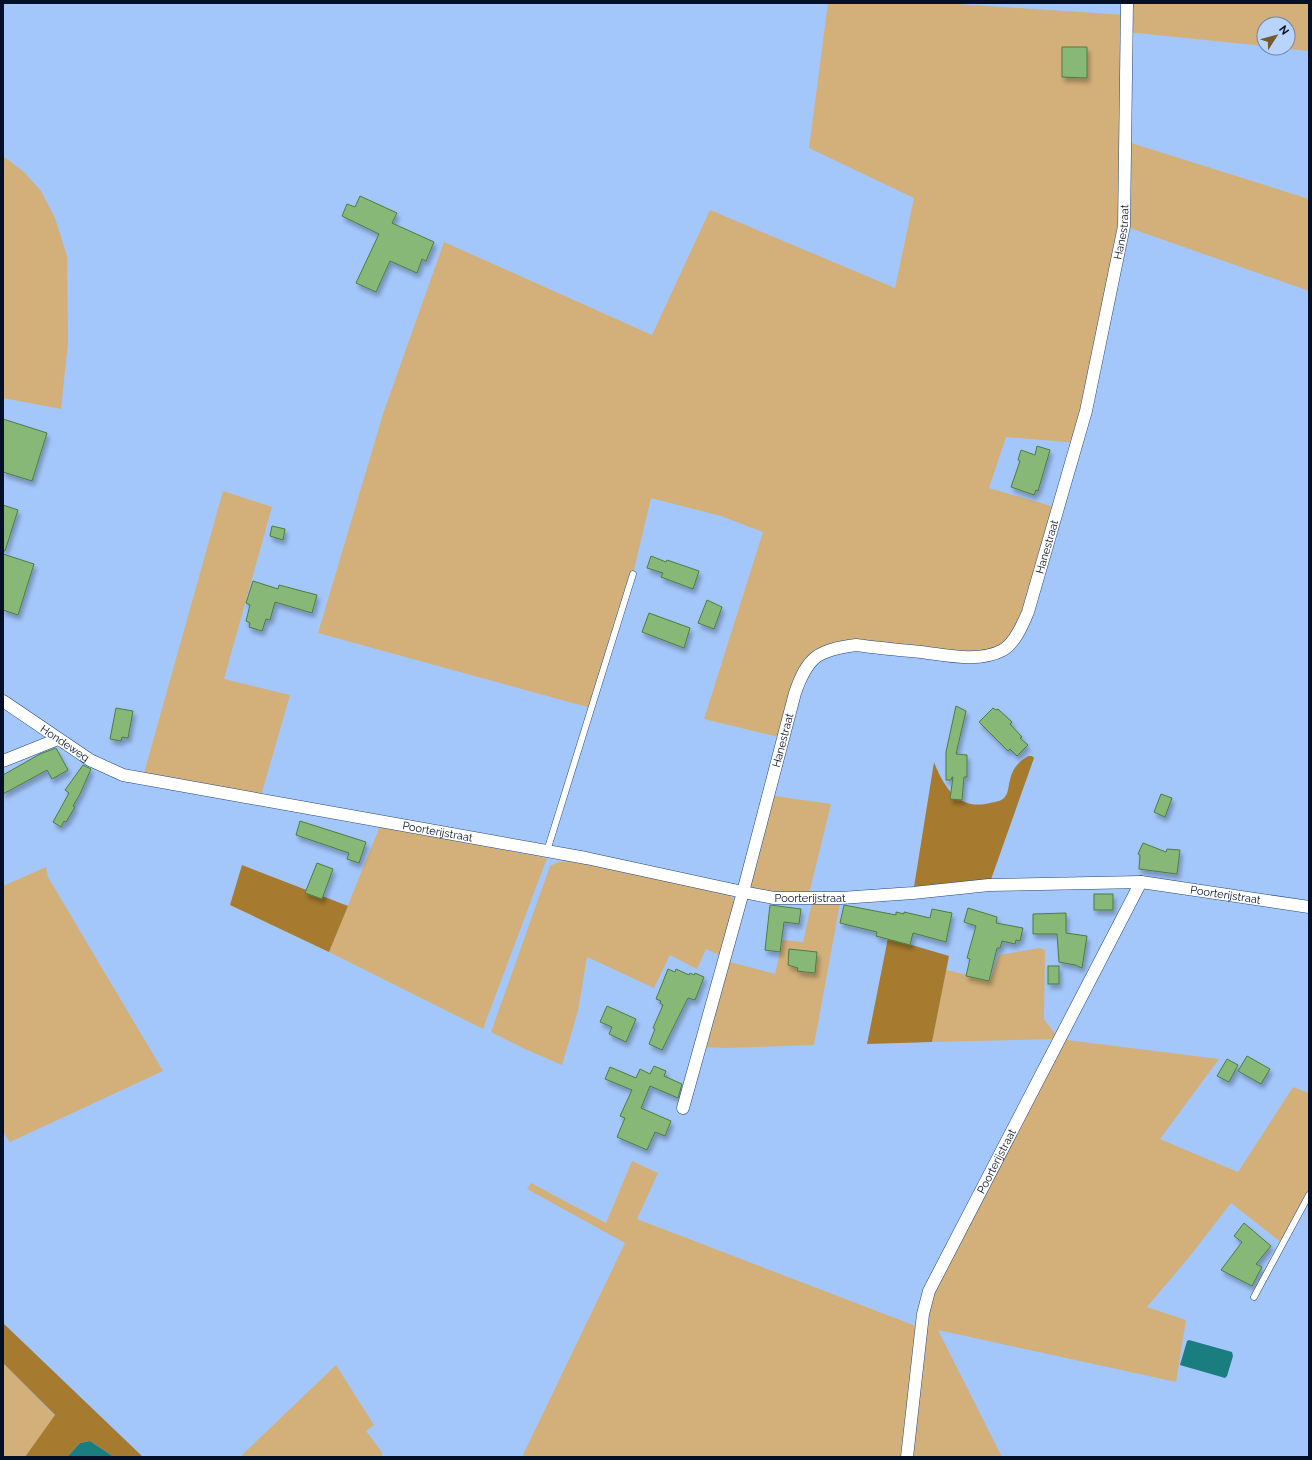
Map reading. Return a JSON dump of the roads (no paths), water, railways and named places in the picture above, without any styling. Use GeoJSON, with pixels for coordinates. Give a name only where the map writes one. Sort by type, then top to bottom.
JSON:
{"type":"FeatureCollection","features":[{"type":"Feature","properties":{"kind":"street","name":"Hanestraat"},"geometry":{"type":"LineString","coordinates":[[743,892],[795,693],[800,677],[808,664],[821,652],[856,646],[966,657],[992,654],[1004,649],[1016,636],[1022,626],[1030,604],[1086,411],[1124,226],[1127,3]]}},
{"type":"Feature","properties":{"kind":"street","name":"Hondeweg"},"geometry":{"type":"LineString","coordinates":[[3,701],[90,760],[123,775],[132,777]]}},
{"type":"Feature","properties":{"kind":"street"},"geometry":{"type":"LineString","coordinates":[[3,761],[58,739]]}},
{"type":"Feature","properties":{"kind":"street","name":"Poorterijstraat"},"geometry":{"type":"LineString","coordinates":[[132,777],[586,858],[774,898],[841,898],[913,893],[989,885],[1141,882],[1309,907]]}},
{"type":"Feature","properties":{"kind":"street","name":"Poorterijstraat"},"geometry":{"type":"LineString","coordinates":[[907,1457],[923,1314],[929,1291],[1141,882]]}},
{"type":"Feature","properties":{"kind":"street"},"geometry":{"type":"LineString","coordinates":[[683,1108],[743,892]]}},
{"type":"Feature","properties":{"kind":"lane"},"geometry":{"type":"LineString","coordinates":[[547,851],[633,574]]}},
{"type":"Feature","properties":{"kind":"lane"},"geometry":{"type":"LineString","coordinates":[[1254,1298],[1309,1195]]}}]}
